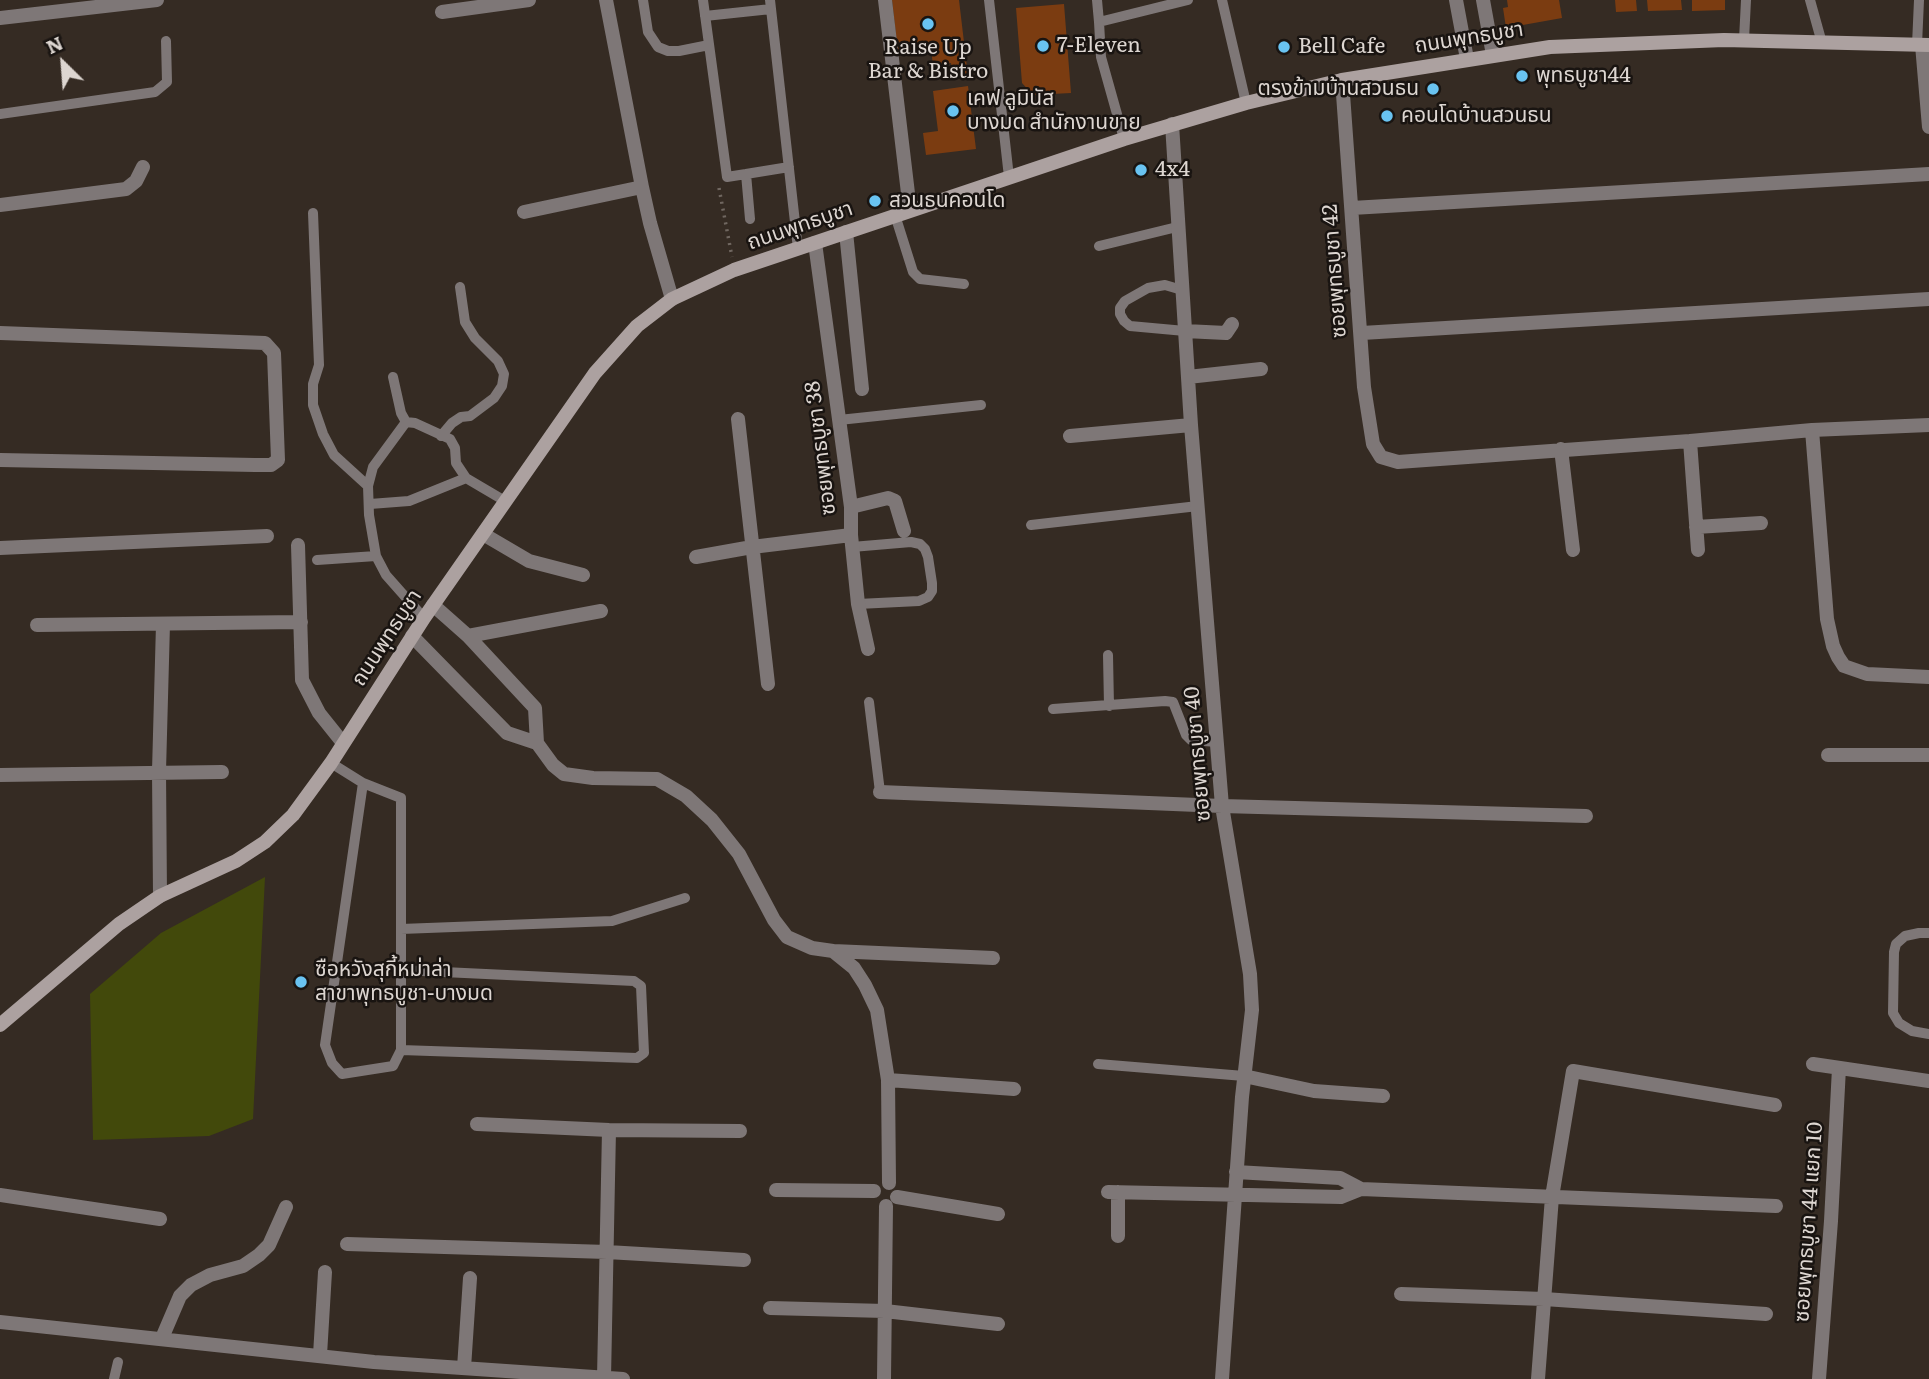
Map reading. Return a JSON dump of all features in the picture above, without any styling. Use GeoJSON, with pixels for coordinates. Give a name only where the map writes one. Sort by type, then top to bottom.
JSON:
{"type":"FeatureCollection","features":[{"type":"Feature","properties":{"kind":"main road","name":"ถนนพุทธบูชา"},"geometry":{"type":"LineString","coordinates":[[0,1025],[119,923],[160,896],[236,861],[265,842],[293,815],[331,763],[433,604],[610,354],[637,326],[673,299],[721,275],[1124,139],[1246,103],[1342,80],[1550,47],[1744,40],[1923,45]]}},
{"type":"Feature","properties":{"kind":"street"},"geometry":{"type":"LineString","coordinates":[[0,18],[157,0]]}},
{"type":"Feature","properties":{"kind":"street"},"geometry":{"type":"LineString","coordinates":[[442,12],[529,0]]}},
{"type":"Feature","properties":{"kind":"street"},"geometry":{"type":"LineString","coordinates":[[606,0],[650,223],[673,299]]}},
{"type":"Feature","properties":{"kind":"street"},"geometry":{"type":"LineString","coordinates":[[885,0],[910,210]]}},
{"type":"Feature","properties":{"kind":"street"},"geometry":{"type":"LineString","coordinates":[[1456,0],[1467,59]]}},
{"type":"Feature","properties":{"kind":"street"},"geometry":{"type":"LineString","coordinates":[[1483,0],[1493,55]]}},
{"type":"Feature","properties":{"kind":"street"},"geometry":{"type":"LineString","coordinates":[[1923,45],[1929,127]]}},
{"type":"Feature","properties":{"kind":"street","name":"ซอยพุทธบูชา 42"},"geometry":{"type":"LineString","coordinates":[[1342,80],[1364,387],[1373,444],[1381,457],[1398,462],[1561,449]]}},
{"type":"Feature","properties":{"kind":"street","name":"ซอยพุทธบูชา 40"},"geometry":{"type":"LineString","coordinates":[[1172,124],[1191,425],[1222,806],[1250,974],[1252,1010],[1236,1172],[1222,1379]]}},
{"type":"Feature","properties":{"kind":"street"},"geometry":{"type":"LineString","coordinates":[[0,205],[126,189],[136,181],[143,167]]}},
{"type":"Feature","properties":{"kind":"street"},"geometry":{"type":"LineString","coordinates":[[1352,208],[1929,174]]}},
{"type":"Feature","properties":{"kind":"street"},"geometry":{"type":"LineString","coordinates":[[524,212],[642,187]]}},
{"type":"Feature","properties":{"kind":"street"},"geometry":{"type":"LineString","coordinates":[[846,232],[862,389]]}},
{"type":"Feature","properties":{"kind":"street","name":"ซอยพุทธบูชา 38"},"geometry":{"type":"LineString","coordinates":[[815,243],[851,507],[858,604],[868,649]]}},
{"type":"Feature","properties":{"kind":"street"},"geometry":{"type":"LineString","coordinates":[[1362,333],[1929,299]]}},
{"type":"Feature","properties":{"kind":"street"},"geometry":{"type":"LineString","coordinates":[[1185,331],[1226,333],[1232,324]]}},
{"type":"Feature","properties":{"kind":"street"},"geometry":{"type":"LineString","coordinates":[[0,333],[265,343],[274,353],[278,460],[271,465],[255,465],[0,460]]}},
{"type":"Feature","properties":{"kind":"street"},"geometry":{"type":"LineString","coordinates":[[1188,377],[1261,369]]}},
{"type":"Feature","properties":{"kind":"street"},"geometry":{"type":"LineString","coordinates":[[738,419],[768,684]]}},
{"type":"Feature","properties":{"kind":"street"},"geometry":{"type":"LineString","coordinates":[[1070,436],[1191,425]]}},
{"type":"Feature","properties":{"kind":"street"},"geometry":{"type":"LineString","coordinates":[[1573,550],[1561,449],[1812,430],[1929,425]]}},
{"type":"Feature","properties":{"kind":"street"},"geometry":{"type":"LineString","coordinates":[[1812,430],[1827,619],[1833,646],[1844,667],[1867,674],[1929,677]]}},
{"type":"Feature","properties":{"kind":"street"},"geometry":{"type":"LineString","coordinates":[[1690,441],[1698,550]]}},
{"type":"Feature","properties":{"kind":"street"},"geometry":{"type":"LineString","coordinates":[[851,507],[888,498],[895,501],[904,531]]}},
{"type":"Feature","properties":{"kind":"street"},"geometry":{"type":"LineString","coordinates":[[1696,527],[1761,523]]}},
{"type":"Feature","properties":{"kind":"street"},"geometry":{"type":"LineString","coordinates":[[483,534],[529,561],[583,575]]}},
{"type":"Feature","properties":{"kind":"street"},"geometry":{"type":"LineString","coordinates":[[0,548],[267,536]]}},
{"type":"Feature","properties":{"kind":"street"},"geometry":{"type":"LineString","coordinates":[[696,557],[752,547],[852,541]]}},
{"type":"Feature","properties":{"kind":"street"},"geometry":{"type":"LineString","coordinates":[[299,545],[302,680],[319,713],[343,743]]}},
{"type":"Feature","properties":{"kind":"street"},"geometry":{"type":"LineString","coordinates":[[433,604],[468,636],[535,708],[537,743],[553,765],[564,774],[593,778],[657,779],[685,796],[712,820],[739,854],[774,920],[787,937],[811,948],[833,951],[993,958]]}},
{"type":"Feature","properties":{"kind":"street"},"geometry":{"type":"LineString","coordinates":[[468,636],[601,611]]}},
{"type":"Feature","properties":{"kind":"street"},"geometry":{"type":"LineString","coordinates":[[37,625],[301,622]]}},
{"type":"Feature","properties":{"kind":"street"},"geometry":{"type":"LineString","coordinates":[[160,896],[159,771],[163,624]]}},
{"type":"Feature","properties":{"kind":"street"},"geometry":{"type":"LineString","coordinates":[[412,635],[507,733],[537,743]]}},
{"type":"Feature","properties":{"kind":"street"},"geometry":{"type":"LineString","coordinates":[[1828,755],[1929,755]]}},
{"type":"Feature","properties":{"kind":"street"},"geometry":{"type":"LineString","coordinates":[[0,775],[222,772]]}},
{"type":"Feature","properties":{"kind":"street"},"geometry":{"type":"LineString","coordinates":[[880,792],[1222,806],[1586,816]]}},
{"type":"Feature","properties":{"kind":"street"},"geometry":{"type":"LineString","coordinates":[[833,951],[854,968],[877,1010],[888,1080],[889,1183]]}},
{"type":"Feature","properties":{"kind":"street"},"geometry":{"type":"LineString","coordinates":[[1812,1064],[1929,1080]]}},
{"type":"Feature","properties":{"kind":"street","name":"ซอยพุทธบูชา 44 แยก 10"},"geometry":{"type":"LineString","coordinates":[[1819,1379],[1839,1068]]}},
{"type":"Feature","properties":{"kind":"street"},"geometry":{"type":"LineString","coordinates":[[1538,1379],[1552,1197],[1573,1071],[1775,1105]]}},
{"type":"Feature","properties":{"kind":"street"},"geometry":{"type":"LineString","coordinates":[[1244,1076],[1314,1091],[1382,1096]]}},
{"type":"Feature","properties":{"kind":"street"},"geometry":{"type":"LineString","coordinates":[[888,1080],[1014,1088]]}},
{"type":"Feature","properties":{"kind":"street"},"geometry":{"type":"LineString","coordinates":[[477,1124],[609,1130],[740,1131]]}},
{"type":"Feature","properties":{"kind":"street"},"geometry":{"type":"LineString","coordinates":[[604,1378],[609,1130]]}},
{"type":"Feature","properties":{"kind":"street"},"geometry":{"type":"LineString","coordinates":[[1236,1172],[1340,1178],[1361,1189]]}},
{"type":"Feature","properties":{"kind":"street"},"geometry":{"type":"LineString","coordinates":[[776,1190],[874,1191],[882,1183],[889,1183],[897,1190],[891,1201],[884,1379]]}},
{"type":"Feature","properties":{"kind":"street"},"geometry":{"type":"LineString","coordinates":[[1118,1236],[1113,1192],[1341,1197],[1361,1189],[1776,1206]]}},
{"type":"Feature","properties":{"kind":"street"},"geometry":{"type":"LineString","coordinates":[[874,1191],[877,1201],[998,1214]]}},
{"type":"Feature","properties":{"kind":"street"},"geometry":{"type":"LineString","coordinates":[[0,1195],[160,1219]]}},
{"type":"Feature","properties":{"kind":"street"},"geometry":{"type":"LineString","coordinates":[[162,1338],[180,1296],[191,1285],[210,1275],[243,1266],[259,1255],[269,1245],[286,1207]]}},
{"type":"Feature","properties":{"kind":"street"},"geometry":{"type":"LineString","coordinates":[[347,1244],[607,1252],[744,1261]]}},
{"type":"Feature","properties":{"kind":"street"},"geometry":{"type":"LineString","coordinates":[[320,1355],[325,1272]]}},
{"type":"Feature","properties":{"kind":"street"},"geometry":{"type":"LineString","coordinates":[[464,1368],[470,1278]]}},
{"type":"Feature","properties":{"kind":"street"},"geometry":{"type":"LineString","coordinates":[[1401,1294],[1544,1299],[1766,1314]]}},
{"type":"Feature","properties":{"kind":"street"},"geometry":{"type":"LineString","coordinates":[[771,1308],[885,1311],[998,1324]]}},
{"type":"Feature","properties":{"kind":"street"},"geometry":{"type":"LineString","coordinates":[[0,1322],[374,1362],[623,1379]]}},
{"type":"Feature","properties":{"kind":"lane"},"geometry":{"type":"LineString","coordinates":[[643,0],[648,32],[658,47],[668,51],[680,51],[709,45]]}},
{"type":"Feature","properties":{"kind":"lane"},"geometry":{"type":"LineString","coordinates":[[703,0],[727,177],[789,167]]}},
{"type":"Feature","properties":{"kind":"lane"},"geometry":{"type":"LineString","coordinates":[[989,0],[1009,177]]}},
{"type":"Feature","properties":{"kind":"lane"},"geometry":{"type":"LineString","coordinates":[[1097,0],[1101,57],[1124,139]]}},
{"type":"Feature","properties":{"kind":"lane"},"geometry":{"type":"LineString","coordinates":[[1099,22],[1188,0]]}},
{"type":"Feature","properties":{"kind":"lane"},"geometry":{"type":"LineString","coordinates":[[1222,0],[1246,103]]}},
{"type":"Feature","properties":{"kind":"lane"},"geometry":{"type":"LineString","coordinates":[[1744,40],[1746,0]]}},
{"type":"Feature","properties":{"kind":"lane"},"geometry":{"type":"LineString","coordinates":[[1810,0],[1822,43]]}},
{"type":"Feature","properties":{"kind":"lane"},"geometry":{"type":"LineString","coordinates":[[1919,0],[1923,45]]}},
{"type":"Feature","properties":{"kind":"lane"},"geometry":{"type":"LineString","coordinates":[[705,16],[771,4],[798,248]]}},
{"type":"Feature","properties":{"kind":"lane"},"geometry":{"type":"LineString","coordinates":[[0,114],[155,92],[167,82],[166,41]]}},
{"type":"Feature","properties":{"kind":"lane"},"geometry":{"type":"LineString","coordinates":[[746,174],[750,219]]}},
{"type":"Feature","properties":{"kind":"lane"},"geometry":{"type":"LineString","coordinates":[[313,213],[319,365],[313,384],[313,405],[323,435],[334,455],[368,486]]}},
{"type":"Feature","properties":{"kind":"lane"},"geometry":{"type":"LineString","coordinates":[[895,215],[913,272],[920,279],[964,284]]}},
{"type":"Feature","properties":{"kind":"lane"},"geometry":{"type":"LineString","coordinates":[[1099,246],[1177,227]]}},
{"type":"Feature","properties":{"kind":"lane"},"geometry":{"type":"LineString","coordinates":[[1182,290],[1165,285],[1148,288],[1125,301],[1120,308],[1130,326],[1185,331]]}},
{"type":"Feature","properties":{"kind":"lane"},"geometry":{"type":"LineString","coordinates":[[441,436],[452,422],[470,416],[494,398],[502,386],[504,374],[498,360],[475,338],[465,322],[460,287]]}},
{"type":"Feature","properties":{"kind":"lane"},"geometry":{"type":"LineString","coordinates":[[393,377],[401,413],[406,422]]}},
{"type":"Feature","properties":{"kind":"lane"},"geometry":{"type":"LineString","coordinates":[[839,420],[981,405]]}},
{"type":"Feature","properties":{"kind":"lane"},"geometry":{"type":"LineString","coordinates":[[406,422],[373,467],[368,486],[369,515],[376,556],[386,575],[424,618]]}},
{"type":"Feature","properties":{"kind":"lane"},"geometry":{"type":"LineString","coordinates":[[406,422],[415,423],[450,439],[455,448],[456,464],[466,478],[505,501]]}},
{"type":"Feature","properties":{"kind":"lane"},"geometry":{"type":"LineString","coordinates":[[370,504],[409,501],[466,478]]}},
{"type":"Feature","properties":{"kind":"lane"},"geometry":{"type":"LineString","coordinates":[[1031,524],[1198,506]]}},
{"type":"Feature","properties":{"kind":"lane"},"geometry":{"type":"LineString","coordinates":[[852,541],[920,544],[928,557],[932,583],[929,597],[919,601],[858,604]]}},
{"type":"Feature","properties":{"kind":"lane"},"geometry":{"type":"LineString","coordinates":[[317,560],[376,556]]}},
{"type":"Feature","properties":{"kind":"lane"},"geometry":{"type":"LineString","coordinates":[[1108,655],[1110,706]]}},
{"type":"Feature","properties":{"kind":"lane"},"geometry":{"type":"LineString","coordinates":[[869,702],[880,792]]}},
{"type":"Feature","properties":{"kind":"lane"},"geometry":{"type":"LineString","coordinates":[[1053,709],[1173,702],[1186,735],[1191,740],[1217,743]]}},
{"type":"Feature","properties":{"kind":"lane"},"geometry":{"type":"LineString","coordinates":[[331,763],[363,783],[401,798],[401,1050],[393,1066],[342,1074],[332,1063],[325,1045],[363,783]]}},
{"type":"Feature","properties":{"kind":"lane"},"geometry":{"type":"LineString","coordinates":[[401,929],[612,922],[685,898]]}},
{"type":"Feature","properties":{"kind":"lane"},"geometry":{"type":"LineString","coordinates":[[1929,933],[1905,936],[1896,944],[1893,1013],[1899,1023],[1912,1031],[1929,1034]]}},
{"type":"Feature","properties":{"kind":"lane"},"geometry":{"type":"LineString","coordinates":[[401,970],[635,981],[641,986],[644,1053],[637,1058],[401,1050]]}},
{"type":"Feature","properties":{"kind":"lane"},"geometry":{"type":"LineString","coordinates":[[1098,1063],[1244,1076]]}},
{"type":"Feature","properties":{"kind":"lane"},"geometry":{"type":"LineString","coordinates":[[114,1379],[118,1362]]}},
{"type":"Feature","properties":{"kind":"green space"},"geometry":{"type":"Polygon","coordinates":[[[265,877],[253,1119],[209,1136],[93,1140],[90,994],[161,933],[265,877]]]}},
{"type":"Feature","properties":{"kind":"building","name":"Raise Up Bar & Bistro"},"geometry":{"type":"Polygon","coordinates":[[[892,0],[959,0],[968,76],[953,78],[951,63],[933,66],[931,48],[898,52],[892,0]]]}},
{"type":"Feature","properties":{"kind":"building"},"geometry":{"type":"Polygon","coordinates":[[[1507,0],[1559,0],[1562,18],[1506,28],[1503,8],[1508,7],[1507,0]]]}},
{"type":"Feature","properties":{"kind":"building"},"geometry":{"type":"Polygon","coordinates":[[[1615,0],[1636,0],[1637,11],[1616,12],[1615,0]]]}},
{"type":"Feature","properties":{"kind":"building"},"geometry":{"type":"Polygon","coordinates":[[[1647,0],[1681,0],[1682,10],[1648,11],[1647,0]]]}},
{"type":"Feature","properties":{"kind":"building"},"geometry":{"type":"Polygon","coordinates":[[[1692,0],[1725,0],[1725,10],[1692,11],[1692,0]]]}},
{"type":"Feature","properties":{"kind":"building","name":"7-Eleven"},"geometry":{"type":"Polygon","coordinates":[[[1064,4],[1071,93],[1033,95],[1022,83],[1016,8],[1064,4]]]}},
{"type":"Feature","properties":{"kind":"building","name":"เคฟ ลูมินัส บางมด สำนักงานขาย"},"geometry":{"type":"Polygon","coordinates":[[[968,86],[976,149],[926,155],[923,133],[938,131],[933,91],[968,86]]]}},
{"type":"Feature","properties":{"kind":"place","name":"Raise Up Bar & Bistro"},"geometry":{"type":"Point","coordinates":[928,24]}},
{"type":"Feature","properties":{"kind":"place","name":"7-Eleven"},"geometry":{"type":"Point","coordinates":[1043,46]}},
{"type":"Feature","properties":{"kind":"place","name":"Bell Cafe"},"geometry":{"type":"Point","coordinates":[1284,47]}},
{"type":"Feature","properties":{"kind":"place","name":"พุทธบูชา44"},"geometry":{"type":"Point","coordinates":[1522,76]}},
{"type":"Feature","properties":{"kind":"place","name":"ตรงข้ามบ้านสวนธน"},"geometry":{"type":"Point","coordinates":[1433,89]}},
{"type":"Feature","properties":{"kind":"place","name":"เคฟ ลูมินัส บางมด สำนักงานขาย"},"geometry":{"type":"Point","coordinates":[953,111]}},
{"type":"Feature","properties":{"kind":"place","name":"คอนโดบ้านสวนธน"},"geometry":{"type":"Point","coordinates":[1387,116]}},
{"type":"Feature","properties":{"kind":"place","name":"4x4"},"geometry":{"type":"Point","coordinates":[1141,170]}},
{"type":"Feature","properties":{"kind":"place","name":"สวนธนคอนโด"},"geometry":{"type":"Point","coordinates":[875,201]}},
{"type":"Feature","properties":{"kind":"place","name":"ซือหวังสุกี้หม่าล่า สาขาพุทธบูชา-บางมด"},"geometry":{"type":"Point","coordinates":[301,982]}}]}
